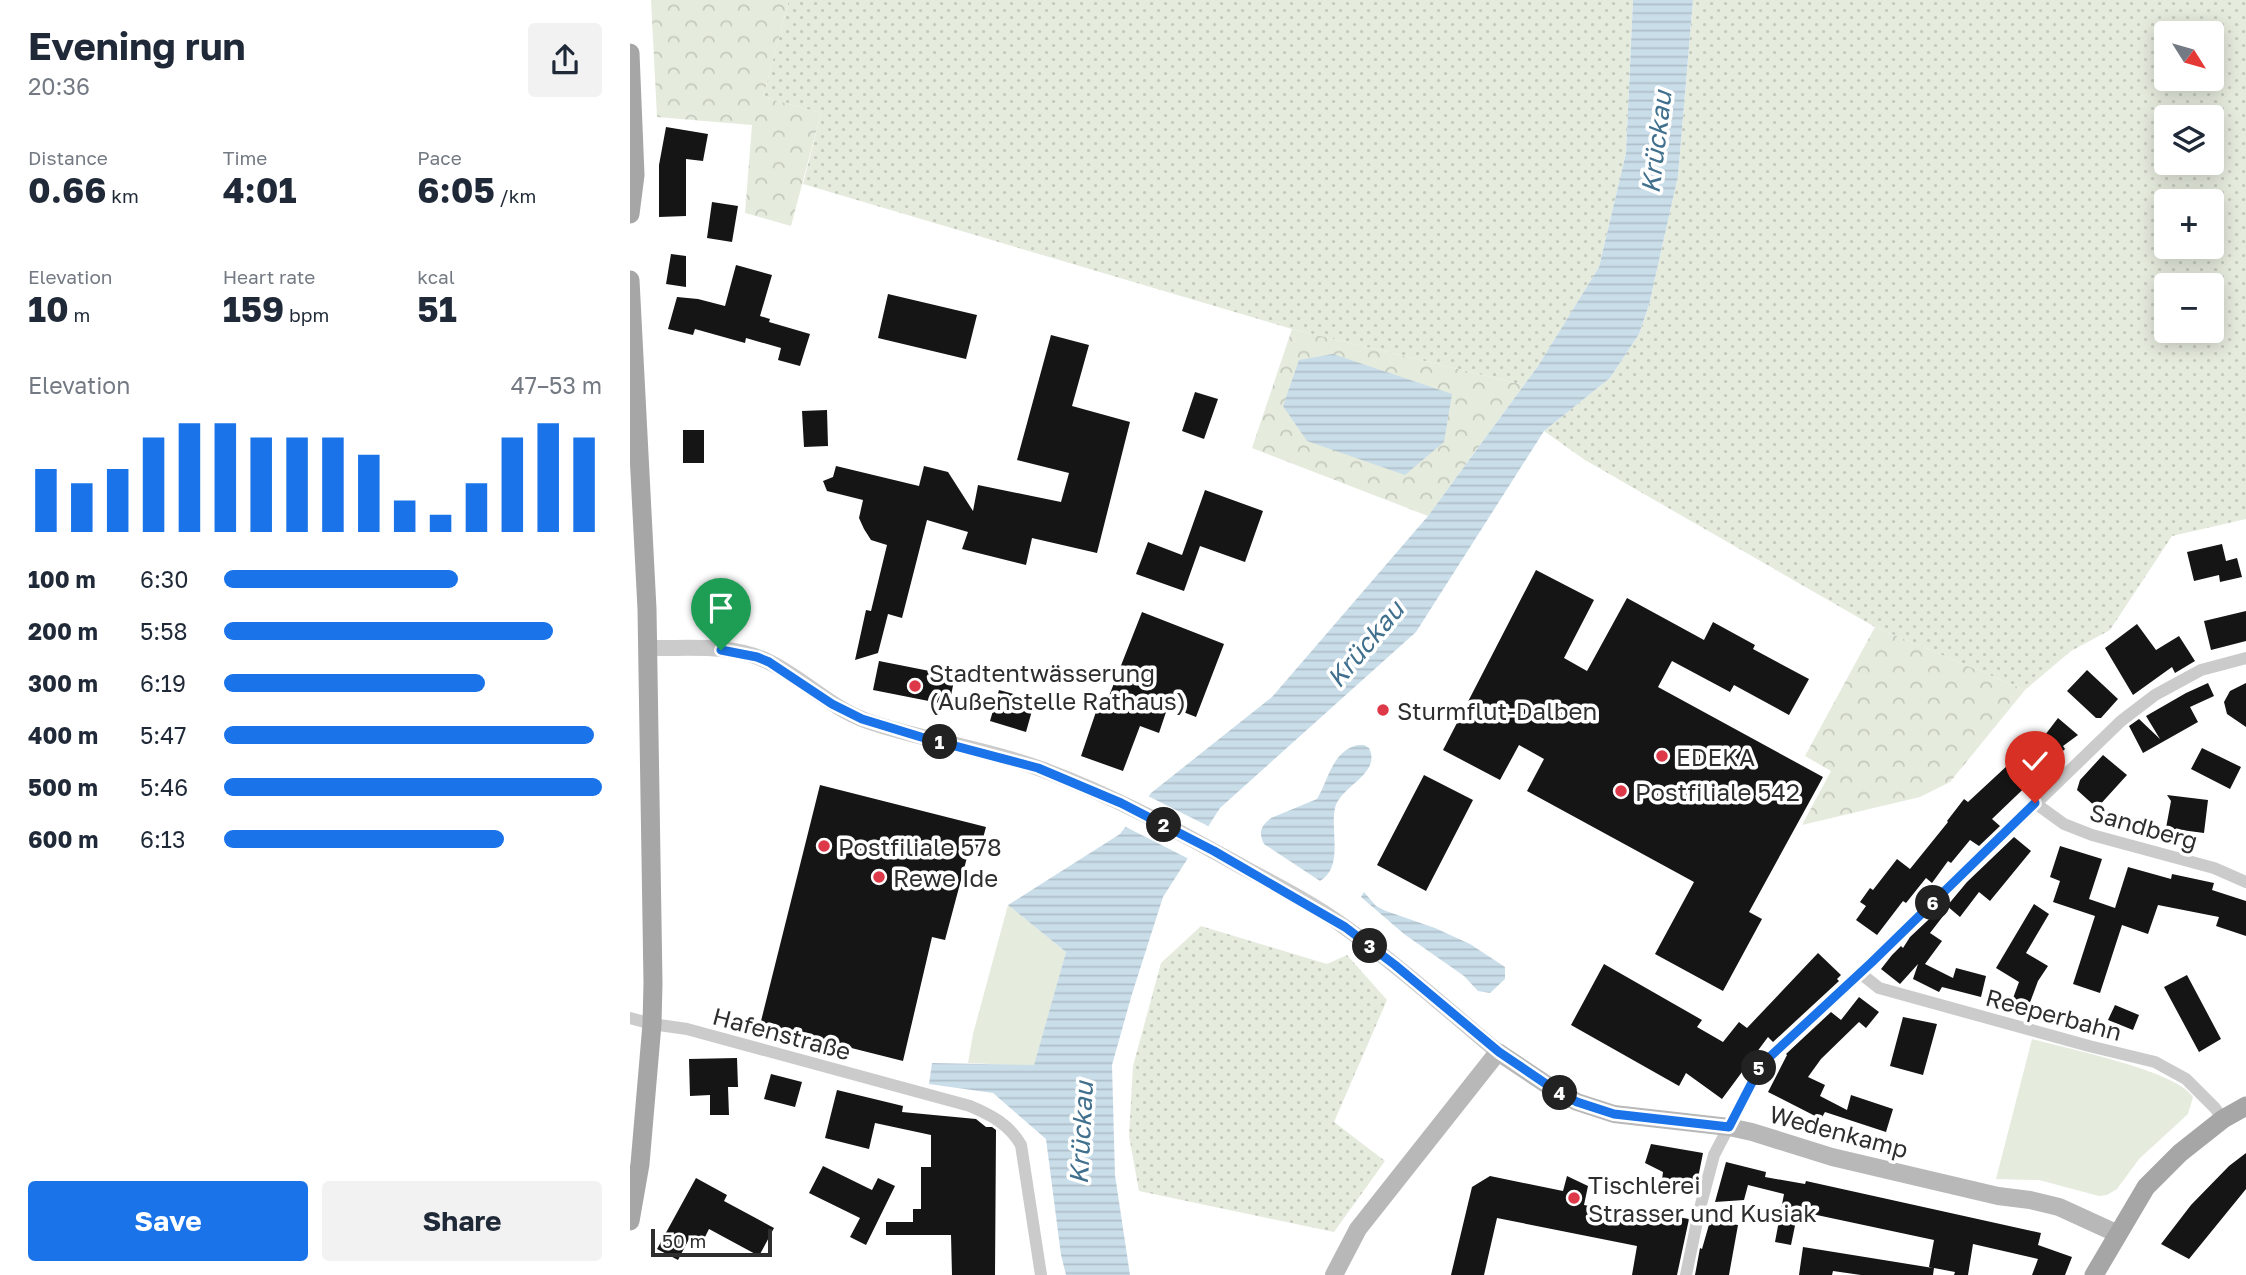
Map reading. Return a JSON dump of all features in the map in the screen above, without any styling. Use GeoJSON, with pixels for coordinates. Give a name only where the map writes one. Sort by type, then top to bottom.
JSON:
{"type":"FeatureCollection","features":[{"type":"Feature","properties":{"kind":"main road"},"geometry":{"type":"LineString","coordinates":[[630,53],[635,175],[630,214]]}},
{"type":"Feature","properties":{"kind":"main road"},"geometry":{"type":"LineString","coordinates":[[630,280],[647,648],[653,983],[640,1164],[630,1221]]}},
{"type":"Feature","properties":{"kind":"main road"},"geometry":{"type":"LineString","coordinates":[[1335,1274],[1358,1229],[1499,1052]]}},
{"type":"Feature","properties":{"kind":"main road","name":"Wedenkamp"},"geometry":{"type":"LineString","coordinates":[[1499,1052],[1558,1092],[1590,1107],[1614,1114],[1729,1127],[1832,1157],[1998,1196],[2030,1200],[2059,1208],[2118,1234]]}},
{"type":"Feature","properties":{"kind":"main road"},"geometry":{"type":"LineString","coordinates":[[2094,1275],[2146,1187],[2180,1153],[2223,1119],[2246,1106]]}},
{"type":"Feature","properties":{"kind":"street"},"geometry":{"type":"LineString","coordinates":[[647,648],[697,648],[757,657],[783,669],[832,704],[862,719],[1038,768],[1121,803],[1214,851],[1345,927],[1499,1052]]}},
{"type":"Feature","properties":{"kind":"street"},"geometry":{"type":"LineString","coordinates":[[1686,1275],[1714,1155],[1761,1065],[2121,721],[2155,695],[2201,670],[2246,659]]}},
{"type":"Feature","properties":{"kind":"street","name":"Sandberg"},"geometry":{"type":"LineString","coordinates":[[2035,803],[2064,824],[2092,835],[2214,867],[2246,882]]}},
{"type":"Feature","properties":{"kind":"street","name":"Reeperbahn"},"geometry":{"type":"LineString","coordinates":[[1860,973],[1879,988],[2155,1062],[2186,1079],[2216,1108],[2223,1119]]}},
{"type":"Feature","properties":{"kind":"street","name":"Hafenstraße"},"geometry":{"type":"LineString","coordinates":[[630,1018],[687,1029],[970,1106],[997,1118],[1015,1134],[1024,1154],[1041,1275]]}},
{"type":"Feature","properties":{"kind":"green space"},"geometry":{"type":"Polygon","coordinates":[[[651,0],[789,0],[763,97],[821,113],[791,226],[745,213],[752,125],[657,117],[651,0]]]}},
{"type":"Feature","properties":{"kind":"green space"},"geometry":{"type":"Polygon","coordinates":[[[789,0],[1633,0],[1626,153],[1599,267],[1524,385],[1292,329],[803,184],[821,113],[763,97],[789,0]]]}},
{"type":"Feature","properties":{"kind":"green space"},"geometry":{"type":"Polygon","coordinates":[[[1693,0],[2246,0],[2246,519],[2172,536],[2110,630],[2071,651],[2025,690],[1875,627],[1585,460],[1544,431],[1610,378],[1639,334],[1649,305],[1678,176],[1693,0]]]}},
{"type":"Feature","properties":{"kind":"green space"},"geometry":{"type":"Polygon","coordinates":[[[1292,329],[1524,385],[1428,516],[1252,448],[1292,329]]]}},
{"type":"Feature","properties":{"kind":"green space"},"geometry":{"type":"Polygon","coordinates":[[[1875,627],[2025,690],[1950,782],[1920,797],[1802,825],[1831,771],[1805,756],[1875,627]]]}},
{"type":"Feature","properties":{"kind":"green space"},"geometry":{"type":"Polygon","coordinates":[[[1008,905],[1066,952],[1034,1066],[968,1063],[973,1034],[1008,905]]]}},
{"type":"Feature","properties":{"kind":"green space"},"geometry":{"type":"Polygon","coordinates":[[[1201,926],[1327,964],[1347,955],[1387,1000],[1334,1122],[1385,1161],[1334,1232],[1139,1191],[1129,1136],[1133,1066],[1161,963],[1201,926]]]}},
{"type":"Feature","properties":{"kind":"green space"},"geometry":{"type":"Polygon","coordinates":[[[2032,1039],[2144,1070],[2183,1087],[2193,1097],[2188,1114],[2139,1159],[2117,1189],[2107,1195],[2099,1196],[2039,1180],[1996,1179],[2032,1039]]]}},
{"type":"Feature","properties":{"kind":"water","name":"Krückau"},"geometry":{"type":"Polygon","coordinates":[[[1633,0],[1693,0],[1678,176],[1649,305],[1639,334],[1610,378],[1544,431],[1416,632],[1220,808],[1163,897],[1112,1065],[1115,1175],[1130,1275],[1066,1275],[1046,1139],[993,1093],[929,1084],[932,1063],[1034,1065],[1066,952],[1008,905],[1120,834],[1151,793],[1272,697],[1428,516],[1538,366],[1599,267],[1626,153],[1633,0]]]}},
{"type":"Feature","properties":{"kind":"water"},"geometry":{"type":"Polygon","coordinates":[[[1333,354],[1452,394],[1444,442],[1405,475],[1307,441],[1283,406],[1299,360],[1333,354]]]}},
{"type":"Feature","properties":{"kind":"water"},"geometry":{"type":"Polygon","coordinates":[[[1358,745],[1369,748],[1370,765],[1338,800],[1334,817],[1335,848],[1332,867],[1320,881],[1264,844],[1262,830],[1271,818],[1317,799],[1337,759],[1349,748],[1358,745]]]}},
{"type":"Feature","properties":{"kind":"water"},"geometry":{"type":"Polygon","coordinates":[[[1364,892],[1376,906],[1386,911],[1470,944],[1505,967],[1505,979],[1490,993],[1478,991],[1464,976],[1404,934],[1361,897],[1364,892]]]}},
{"type":"Feature","properties":{"kind":"pier"},"geometry":{"type":"Polygon","coordinates":[[[1146,795],[1212,828],[1191,860],[1122,825],[1146,795]]]}},
{"type":"Feature","properties":{"kind":"building"},"geometry":{"type":"Polygon","coordinates":[[[666,127],[708,134],[703,161],[686,159],[686,216],[659,217],[659,165],[666,127]]]}},
{"type":"Feature","properties":{"kind":"building"},"geometry":{"type":"Polygon","coordinates":[[[712,202],[738,206],[732,242],[707,238],[712,202]]]}},
{"type":"Feature","properties":{"kind":"building"},"geometry":{"type":"Polygon","coordinates":[[[671,254],[686,256],[686,287],[666,284],[671,254]]]}},
{"type":"Feature","properties":{"kind":"building"},"geometry":{"type":"Polygon","coordinates":[[[736,265],[772,275],[760,316],[770,319],[769,322],[810,334],[800,366],[778,360],[781,348],[746,338],[745,343],[695,329],[693,335],[668,329],[677,297],[725,306],[736,265]]]}},
{"type":"Feature","properties":{"kind":"building"},"geometry":{"type":"Polygon","coordinates":[[[888,294],[977,315],[966,359],[878,338],[888,294]]]}},
{"type":"Feature","properties":{"kind":"building"},"geometry":{"type":"Polygon","coordinates":[[[1051,335],[1089,345],[1072,406],[1130,422],[1097,553],[1032,538],[1026,565],[962,549],[968,532],[927,520],[902,618],[888,614],[878,653],[855,660],[866,610],[871,611],[887,545],[871,540],[864,529],[859,518],[863,500],[827,491],[823,481],[833,477],[836,466],[919,486],[924,466],[948,472],[973,511],[978,485],[1061,502],[1069,473],[1017,460],[1051,335]]]}},
{"type":"Feature","properties":{"kind":"building"},"geometry":{"type":"Polygon","coordinates":[[[1195,392],[1218,399],[1204,439],[1182,431],[1195,392]]]}},
{"type":"Feature","properties":{"kind":"building"},"geometry":{"type":"Polygon","coordinates":[[[827,410],[828,446],[804,447],[802,411],[827,410]]]}},
{"type":"Feature","properties":{"kind":"building"},"geometry":{"type":"Polygon","coordinates":[[[683,430],[704,430],[704,463],[683,463],[683,430]]]}},
{"type":"Feature","properties":{"kind":"building"},"geometry":{"type":"Polygon","coordinates":[[[1205,490],[1263,511],[1245,562],[1200,546],[1184,591],[1136,574],[1148,542],[1182,555],[1205,490]]]}},
{"type":"Feature","properties":{"kind":"building"},"geometry":{"type":"Polygon","coordinates":[[[2222,544],[2226,561],[2237,558],[2242,577],[2220,582],[2219,575],[2194,581],[2187,552],[2222,544]]]}},
{"type":"Feature","properties":{"kind":"building","name":"EDEKA"},"geometry":{"type":"Polygon","coordinates":[[[1536,570],[1594,600],[1564,658],[1587,671],[1627,598],[1704,640],[1713,622],[1755,645],[1753,649],[1809,679],[1789,715],[1734,685],[1730,692],[1672,661],[1658,687],[1823,777],[1749,912],[1762,919],[1723,991],[1655,954],[1694,882],[1527,791],[1544,759],[1519,745],[1500,780],[1443,750],[1536,570]]]}},
{"type":"Feature","properties":{"kind":"building"},"geometry":{"type":"Polygon","coordinates":[[[2246,611],[2246,641],[2211,650],[2204,621],[2246,611]]]}},
{"type":"Feature","properties":{"kind":"building"},"geometry":{"type":"Polygon","coordinates":[[[1142,612],[1224,644],[1196,717],[1168,706],[1159,733],[1140,726],[1123,771],[1081,756],[1102,694],[1109,696],[1142,612]]]}},
{"type":"Feature","properties":{"kind":"building"},"geometry":{"type":"Polygon","coordinates":[[[2137,624],[2156,650],[2179,636],[2195,661],[2175,673],[2172,667],[2133,695],[2105,648],[2137,624]]]}},
{"type":"Feature","properties":{"kind":"building"},"geometry":{"type":"Polygon","coordinates":[[[879,661],[955,676],[949,705],[873,690],[879,661]]]}},
{"type":"Feature","properties":{"kind":"building"},"geometry":{"type":"Polygon","coordinates":[[[2087,670],[2118,699],[2101,718],[2096,718],[2067,691],[2087,670]]]}},
{"type":"Feature","properties":{"kind":"building"},"geometry":{"type":"Polygon","coordinates":[[[2208,683],[2214,696],[2190,707],[2198,722],[2143,753],[2129,726],[2139,719],[2160,739],[2146,716],[2208,683]]]}},
{"type":"Feature","properties":{"kind":"building"},"geometry":{"type":"Polygon","coordinates":[[[2246,683],[2246,727],[2227,714],[2224,702],[2230,691],[2246,683]]]}},
{"type":"Feature","properties":{"kind":"building"},"geometry":{"type":"Polygon","coordinates":[[[999,690],[1035,700],[1026,732],[990,721],[999,690]]]}},
{"type":"Feature","properties":{"kind":"building"},"geometry":{"type":"Polygon","coordinates":[[[2058,718],[2078,735],[2063,746],[2065,749],[1992,819],[2000,826],[1979,846],[1970,840],[1951,863],[1948,861],[1932,883],[1926,878],[1906,903],[1903,901],[1877,935],[1856,920],[1866,906],[1860,902],[1897,859],[1910,869],[1964,799],[1968,802],[2009,764],[2017,772],[2052,740],[2045,735],[2058,718]]]}},
{"type":"Feature","properties":{"kind":"building"},"geometry":{"type":"Polygon","coordinates":[[[2202,748],[2241,767],[2230,789],[2191,769],[2202,748]]]}},
{"type":"Feature","properties":{"kind":"building"},"geometry":{"type":"Polygon","coordinates":[[[2103,755],[2127,775],[2097,808],[2077,790],[2080,780],[2103,755]]]}},
{"type":"Feature","properties":{"kind":"building"},"geometry":{"type":"Polygon","coordinates":[[[1424,775],[1473,800],[1426,891],[1377,865],[1424,775]]]}},
{"type":"Feature","properties":{"kind":"building"},"geometry":{"type":"Polygon","coordinates":[[[820,785],[986,827],[979,853],[969,850],[945,940],[932,937],[903,1061],[760,1025],[820,785]]]}},
{"type":"Feature","properties":{"kind":"building"},"geometry":{"type":"Polygon","coordinates":[[[2167,795],[2208,800],[2204,833],[2166,828],[2171,801],[2167,795]]]}},
{"type":"Feature","properties":{"kind":"building"},"geometry":{"type":"Polygon","coordinates":[[[2014,837],[2031,851],[1990,901],[1979,892],[1960,917],[1947,906],[1967,882],[2014,837]]]}},
{"type":"Feature","properties":{"kind":"building"},"geometry":{"type":"Polygon","coordinates":[[[2060,846],[2102,859],[2089,899],[2115,908],[2128,867],[2171,879],[2172,874],[2214,883],[2212,890],[2246,901],[2246,936],[2216,926],[2219,917],[2158,905],[2148,934],[2122,925],[2100,993],[2073,984],[2095,916],[2053,902],[2060,881],[2050,877],[2060,846]]]}},
{"type":"Feature","properties":{"kind":"building"},"geometry":{"type":"Polygon","coordinates":[[[2034,904],[2049,914],[2026,953],[2048,966],[2038,981],[2025,1016],[2009,1009],[2019,982],[1996,968],[2034,904]]]}},
{"type":"Feature","properties":{"kind":"building"},"geometry":{"type":"Polygon","coordinates":[[[1942,907],[1947,911],[1930,933],[1942,941],[1925,964],[1953,978],[1956,968],[1986,976],[1981,997],[1942,987],[1939,992],[1913,979],[1918,964],[1900,984],[1881,969],[1942,907]]]}},
{"type":"Feature","properties":{"kind":"building"},"geometry":{"type":"Polygon","coordinates":[[[1818,953],[1841,975],[1837,979],[1839,981],[1773,1042],[1768,1037],[1722,1099],[1686,1073],[1679,1086],[1571,1025],[1604,964],[1702,1020],[1697,1027],[1723,1042],[1739,1022],[1747,1028],[1818,953]]]}},
{"type":"Feature","properties":{"kind":"building"},"geometry":{"type":"Polygon","coordinates":[[[2187,975],[2221,1039],[2199,1052],[2164,987],[2187,975]]]}},
{"type":"Feature","properties":{"kind":"building"},"geometry":{"type":"Polygon","coordinates":[[[1859,997],[1879,1012],[1866,1028],[1859,1022],[1821,1059],[1808,1077],[1825,1085],[1820,1096],[1847,1110],[1851,1095],[1893,1109],[1886,1132],[1825,1112],[1821,1119],[1768,1092],[1786,1054],[1831,1012],[1841,1020],[1859,997]]]}},
{"type":"Feature","properties":{"kind":"building"},"geometry":{"type":"Polygon","coordinates":[[[2115,1005],[2139,1015],[2133,1030],[2108,1020],[2115,1005]]]}},
{"type":"Feature","properties":{"kind":"building"},"geometry":{"type":"Polygon","coordinates":[[[1903,1017],[1937,1024],[1923,1075],[1890,1066],[1903,1017]]]}},
{"type":"Feature","properties":{"kind":"building"},"geometry":{"type":"Polygon","coordinates":[[[737,1058],[738,1087],[728,1087],[729,1115],[710,1115],[710,1095],[690,1096],[689,1059],[737,1058]]]}},
{"type":"Feature","properties":{"kind":"building"},"geometry":{"type":"Polygon","coordinates":[[[771,1074],[802,1082],[795,1107],[764,1099],[771,1074]]]}},
{"type":"Feature","properties":{"kind":"building"},"geometry":{"type":"Polygon","coordinates":[[[837,1090],[903,1106],[902,1112],[976,1119],[986,1127],[996,1130],[995,1275],[952,1275],[951,1235],[886,1235],[886,1222],[913,1222],[913,1209],[921,1209],[921,1167],[931,1167],[931,1135],[875,1123],[869,1149],[825,1138],[837,1090]]]}},
{"type":"Feature","properties":{"kind":"building"},"geometry":{"type":"Polygon","coordinates":[[[1651,1144],[1703,1153],[1695,1193],[1661,1188],[1663,1172],[1645,1163],[1651,1144]]]}},
{"type":"Feature","properties":{"kind":"building"},"geometry":{"type":"Polygon","coordinates":[[[2246,1153],[2246,1189],[2189,1259],[2161,1244],[2191,1205],[2229,1166],[2246,1153]]]}},
{"type":"Feature","properties":{"kind":"building"},"geometry":{"type":"Polygon","coordinates":[[[1726,1162],[1766,1172],[1765,1177],[1805,1184],[1806,1181],[2041,1233],[2038,1245],[2072,1257],[2065,1275],[2032,1275],[2038,1259],[1973,1244],[1968,1275],[1954,1275],[1955,1272],[1934,1268],[1933,1275],[1861,1275],[1833,1271],[1832,1275],[1799,1275],[1803,1247],[1933,1268],[1929,1267],[1934,1240],[1798,1211],[1791,1245],[1775,1242],[1784,1194],[1748,1185],[1744,1200],[1715,1202],[1726,1162]]]}},
{"type":"Feature","properties":{"kind":"building"},"geometry":{"type":"Polygon","coordinates":[[[823,1166],[872,1190],[878,1178],[895,1186],[866,1245],[850,1237],[860,1218],[809,1193],[823,1166]]]}},
{"type":"Feature","properties":{"kind":"building"},"geometry":{"type":"Polygon","coordinates":[[[1490,1176],[1563,1191],[1567,1176],[1588,1186],[1584,1205],[1654,1218],[1655,1213],[1689,1219],[1677,1275],[1632,1275],[1637,1246],[1497,1218],[1484,1275],[1451,1275],[1472,1187],[1490,1176]]]}},
{"type":"Feature","properties":{"kind":"building"},"geometry":{"type":"Polygon","coordinates":[[[696,1178],[727,1195],[724,1201],[774,1228],[759,1256],[709,1229],[701,1245],[689,1239],[678,1260],[657,1249],[696,1178]]]}},
{"type":"Feature","properties":{"kind":"building"},"geometry":{"type":"Polygon","coordinates":[[[1710,1221],[1738,1225],[1729,1275],[1695,1275],[1700,1248],[1702,1249],[1710,1221]]]}},
{"type":"Feature","properties":{"kind":"place","name":"Stadtentwässerung (Außenstelle Rathaus)"},"geometry":{"type":"Point","coordinates":[915,686]}},
{"type":"Feature","properties":{"kind":"place","name":"Sturmflut-Dalben"},"geometry":{"type":"Point","coordinates":[1383,710]}},
{"type":"Feature","properties":{"kind":"place","name":"EDEKA"},"geometry":{"type":"Point","coordinates":[1662,756]}},
{"type":"Feature","properties":{"kind":"place","name":"Postfiliale 542"},"geometry":{"type":"Point","coordinates":[1621,791]}},
{"type":"Feature","properties":{"kind":"place","name":"Postfiliale 578"},"geometry":{"type":"Point","coordinates":[824,846]}},
{"type":"Feature","properties":{"kind":"place","name":"Rewe Ide"},"geometry":{"type":"Point","coordinates":[879,877]}},
{"type":"Feature","properties":{"kind":"place","name":"Tischlerei Strasser und Kusiak"},"geometry":{"type":"Point","coordinates":[1574,1198]}},
{"type":"Feature","properties":{"kind":"route"},"geometry":{"type":"LineString","coordinates":[[721,650],[742,653],[769,662],[832,704],[862,719],[1012,760],[1080,784],[1214,851],[1345,927],[1519,1067],[1577,1102],[1614,1114],[1729,1127],[1761,1065],[1872,962],[2035,803]]}}]}
